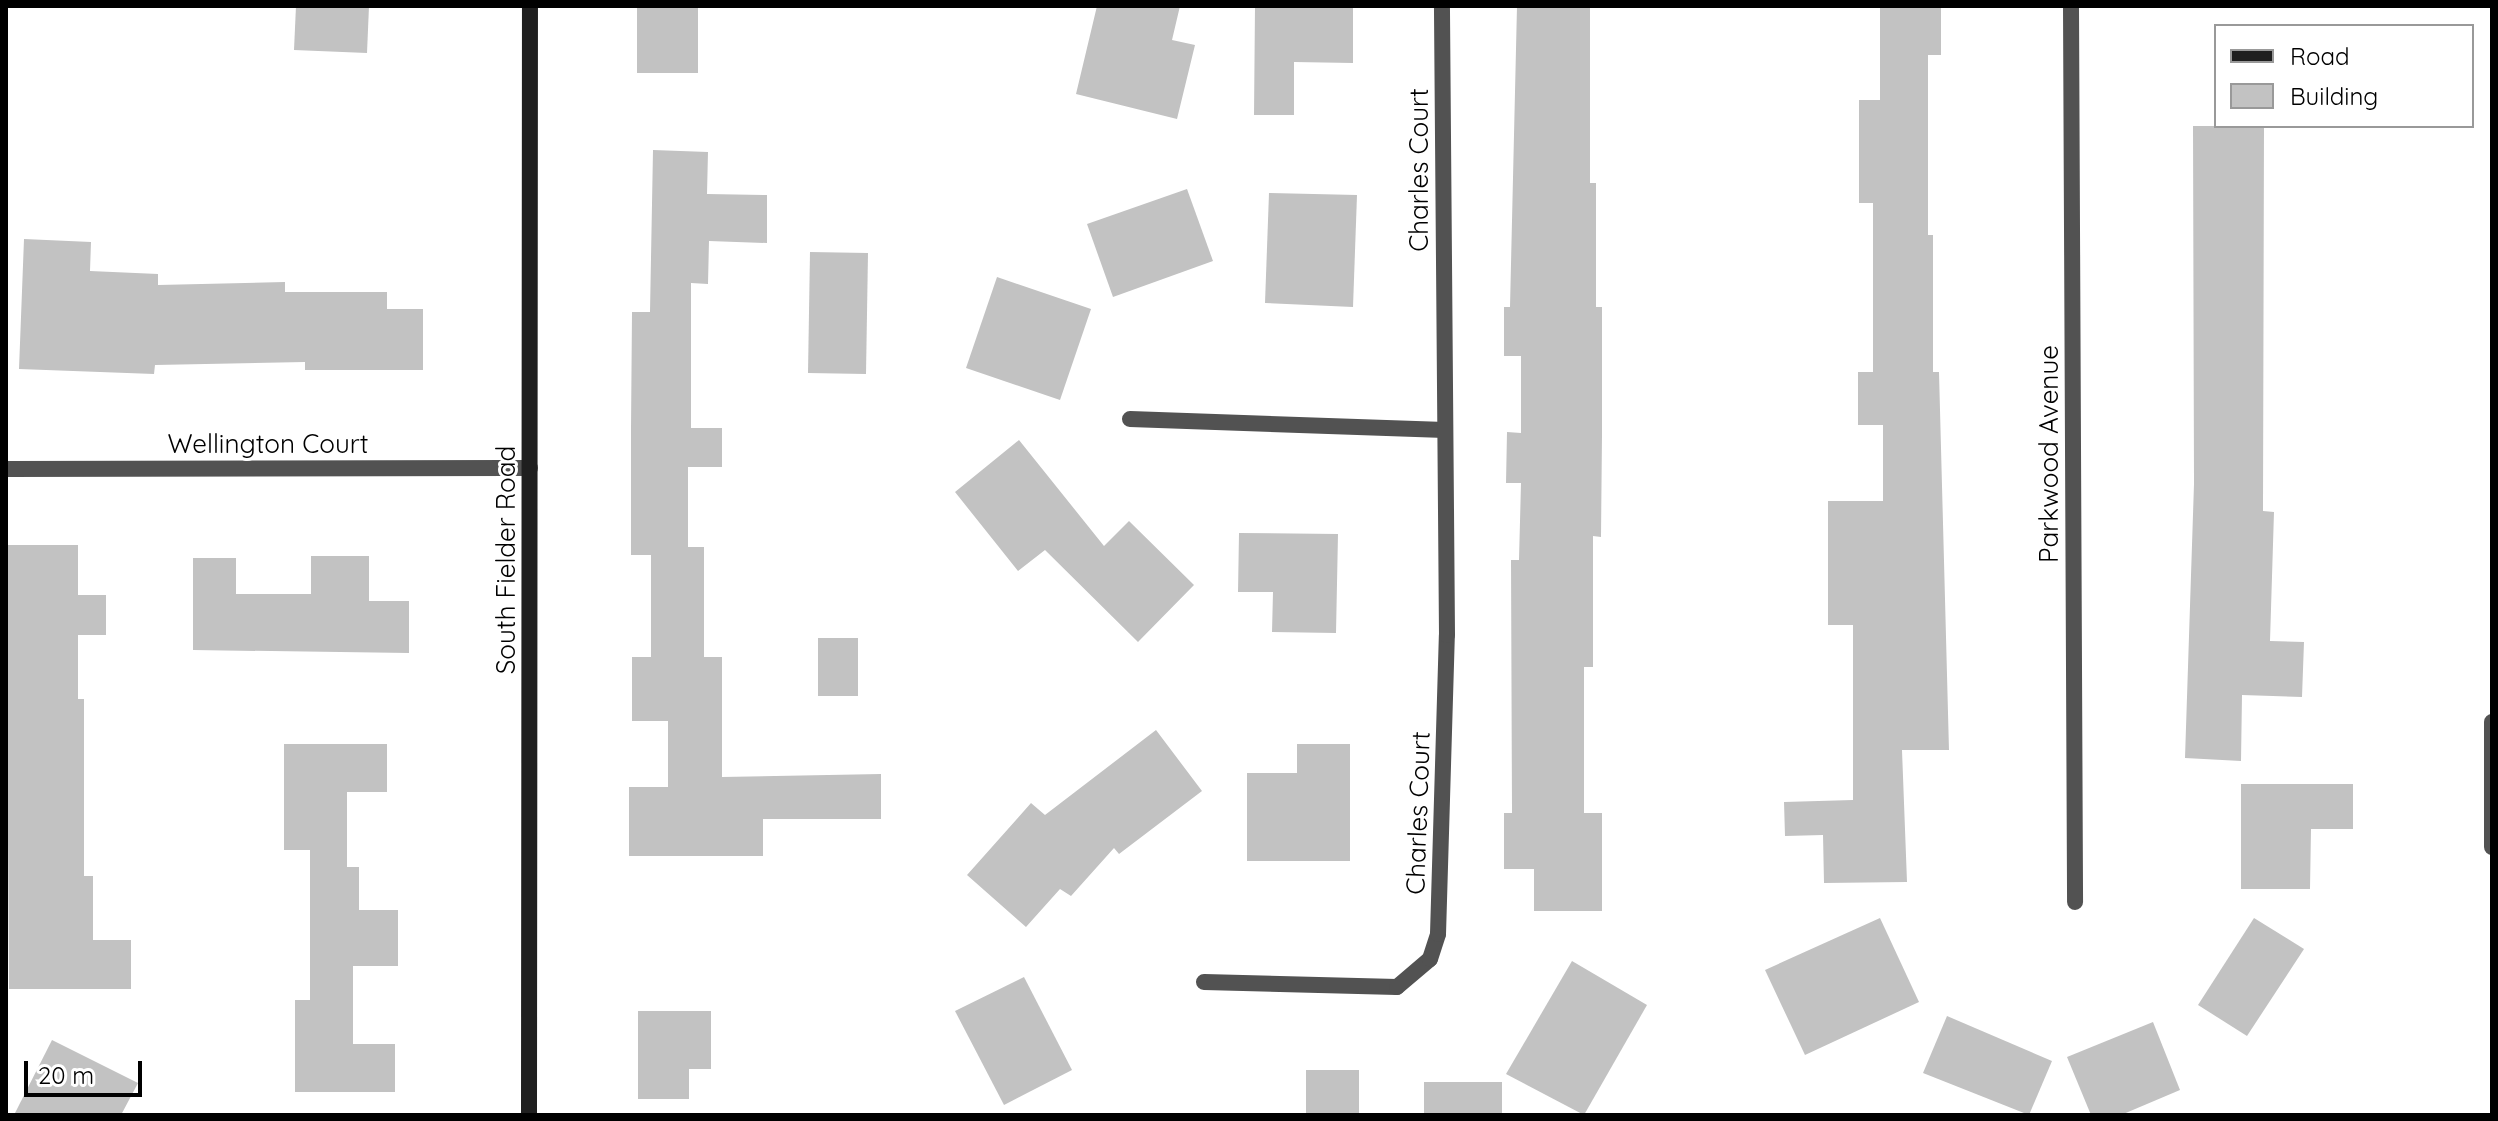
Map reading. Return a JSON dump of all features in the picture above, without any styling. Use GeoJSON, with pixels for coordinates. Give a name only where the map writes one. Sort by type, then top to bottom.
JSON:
{"type":"FeatureCollection","features":[{"type":"Feature","properties":{"kind":"main road","name":"South Fielder Road"},"geometry":{"type":"LineString","coordinates":[[529,1115],[530,6]]}},
{"type":"Feature","properties":{"kind":"street","name":"Charles Court"},"geometry":{"type":"LineString","coordinates":[[1204,982],[1397,987],[1430,959],[1438,934],[1447,635],[1442,6]]}},
{"type":"Feature","properties":{"kind":"street","name":"Parkwood Avenue"},"geometry":{"type":"LineString","coordinates":[[2071,6],[2075,902]]}},
{"type":"Feature","properties":{"kind":"street"},"geometry":{"type":"LineString","coordinates":[[1130,419],[1445,430]]}},
{"type":"Feature","properties":{"kind":"street","name":"Wellington Court"},"geometry":{"type":"LineString","coordinates":[[6,469],[530,468]]}},
{"type":"Feature","properties":{"kind":"street"},"geometry":{"type":"LineString","coordinates":[[2492,722],[2492,847]]}},
{"type":"Feature","properties":{"kind":"building"},"geometry":{"type":"Polygon","coordinates":[[[296,6],[369,6],[367,53],[294,50],[296,6]]]}},
{"type":"Feature","properties":{"kind":"building"},"geometry":{"type":"Polygon","coordinates":[[[1097,6],[1180,6],[1172,40],[1195,45],[1177,119],[1076,94],[1097,6]]]}},
{"type":"Feature","properties":{"kind":"building"},"geometry":{"type":"Polygon","coordinates":[[[1255,6],[1353,6],[1353,63],[1294,62],[1294,115],[1254,115],[1255,6]]]}},
{"type":"Feature","properties":{"kind":"building"},"geometry":{"type":"Polygon","coordinates":[[[1517,6],[1590,6],[1590,183],[1596,183],[1596,307],[1602,307],[1602,435],[1601,537],[1593,536],[1593,667],[1584,667],[1584,813],[1602,813],[1602,911],[1534,911],[1534,869],[1504,869],[1504,813],[1512,813],[1511,560],[1519,560],[1521,483],[1506,483],[1507,432],[1521,433],[1521,356],[1504,356],[1504,307],[1510,307],[1517,6]]]}},
{"type":"Feature","properties":{"kind":"building"},"geometry":{"type":"Polygon","coordinates":[[[1880,6],[1941,6],[1941,55],[1928,55],[1928,235],[1933,235],[1933,372],[1939,372],[1949,750],[1902,750],[1907,882],[1824,883],[1823,835],[1785,836],[1784,802],[1853,800],[1853,625],[1828,625],[1828,501],[1883,501],[1883,425],[1858,425],[1858,372],[1873,372],[1873,203],[1859,203],[1859,100],[1880,100],[1880,6]]]}},
{"type":"Feature","properties":{"kind":"building"},"geometry":{"type":"Polygon","coordinates":[[[637,7],[698,7],[698,73],[637,73],[637,7]]]}},
{"type":"Feature","properties":{"kind":"building"},"geometry":{"type":"Polygon","coordinates":[[[2193,126],[2264,128],[2263,511],[2274,512],[2270,641],[2304,642],[2302,697],[2242,695],[2241,761],[2185,758],[2194,484],[2193,126]]]}},
{"type":"Feature","properties":{"kind":"building"},"geometry":{"type":"Polygon","coordinates":[[[653,150],[708,152],[707,194],[767,195],[767,243],[709,241],[708,284],[691,283],[691,428],[722,428],[722,467],[688,467],[688,547],[704,547],[704,657],[722,657],[722,777],[881,774],[881,819],[763,819],[763,856],[629,856],[629,787],[668,787],[668,721],[632,721],[632,657],[651,657],[651,555],[631,555],[631,428],[632,312],[650,312],[653,150]]]}},
{"type":"Feature","properties":{"kind":"building"},"geometry":{"type":"Polygon","coordinates":[[[1187,189],[1213,261],[1113,297],[1087,224],[1187,189]]]}},
{"type":"Feature","properties":{"kind":"building"},"geometry":{"type":"Polygon","coordinates":[[[1269,193],[1357,195],[1353,307],[1265,303],[1269,193]]]}},
{"type":"Feature","properties":{"kind":"building"},"geometry":{"type":"Polygon","coordinates":[[[24,239],[91,242],[90,271],[158,274],[158,285],[285,282],[285,292],[387,292],[387,309],[423,309],[423,370],[305,370],[305,362],[155,365],[154,374],[19,369],[24,239]]]}},
{"type":"Feature","properties":{"kind":"building"},"geometry":{"type":"Polygon","coordinates":[[[810,252],[868,253],[866,374],[808,373],[810,252]]]}},
{"type":"Feature","properties":{"kind":"building"},"geometry":{"type":"Polygon","coordinates":[[[997,277],[1091,309],[1060,400],[966,368],[997,277]]]}},
{"type":"Feature","properties":{"kind":"building"},"geometry":{"type":"Polygon","coordinates":[[[1019,440],[1104,546],[1129,521],[1194,585],[1138,642],[1045,550],[1018,571],[955,492],[1019,440]]]}},
{"type":"Feature","properties":{"kind":"building"},"geometry":{"type":"Polygon","coordinates":[[[1239,533],[1338,534],[1336,633],[1272,632],[1273,592],[1238,592],[1239,533]]]}},
{"type":"Feature","properties":{"kind":"building"},"geometry":{"type":"Polygon","coordinates":[[[6,545],[78,545],[78,595],[106,595],[106,635],[78,635],[78,699],[84,699],[84,876],[93,876],[93,940],[131,940],[131,989],[9,989],[6,545]]]}},
{"type":"Feature","properties":{"kind":"building"},"geometry":{"type":"Polygon","coordinates":[[[311,556],[369,556],[369,601],[409,601],[409,653],[193,650],[193,558],[236,558],[236,594],[311,594],[311,556]]]}},
{"type":"Feature","properties":{"kind":"building"},"geometry":{"type":"Polygon","coordinates":[[[818,638],[858,638],[858,696],[818,696],[818,638]]]}},
{"type":"Feature","properties":{"kind":"building"},"geometry":{"type":"Polygon","coordinates":[[[1156,730],[1202,791],[1119,854],[1114,848],[1071,896],[1060,889],[1026,927],[967,875],[1031,803],[1045,815],[1156,730]]]}},
{"type":"Feature","properties":{"kind":"building"},"geometry":{"type":"Polygon","coordinates":[[[284,744],[387,744],[387,792],[347,792],[347,867],[359,867],[359,910],[398,910],[398,966],[353,966],[353,1044],[395,1044],[395,1092],[295,1092],[295,1000],[310,1000],[310,850],[284,850],[284,744]]]}},
{"type":"Feature","properties":{"kind":"building"},"geometry":{"type":"Polygon","coordinates":[[[1297,744],[1350,744],[1350,861],[1247,861],[1247,773],[1297,773],[1297,744]]]}},
{"type":"Feature","properties":{"kind":"building"},"geometry":{"type":"Polygon","coordinates":[[[2241,784],[2353,784],[2353,829],[2311,829],[2310,889],[2241,889],[2241,784]]]}},
{"type":"Feature","properties":{"kind":"building"},"geometry":{"type":"Polygon","coordinates":[[[1880,918],[1919,1002],[1805,1055],[1765,970],[1880,918]]]}},
{"type":"Feature","properties":{"kind":"building"},"geometry":{"type":"Polygon","coordinates":[[[2254,918],[2304,949],[2247,1036],[2198,1005],[2254,918]]]}},
{"type":"Feature","properties":{"kind":"building"},"geometry":{"type":"Polygon","coordinates":[[[1572,961],[1647,1005],[1584,1115],[1506,1074],[1572,961]]]}},
{"type":"Feature","properties":{"kind":"building"},"geometry":{"type":"Polygon","coordinates":[[[1024,977],[1072,1070],[1004,1105],[955,1011],[1024,977]]]}},
{"type":"Feature","properties":{"kind":"building"},"geometry":{"type":"Polygon","coordinates":[[[638,1011],[711,1011],[711,1069],[689,1069],[689,1099],[638,1099],[638,1011]]]}},
{"type":"Feature","properties":{"kind":"building"},"geometry":{"type":"Polygon","coordinates":[[[1947,1016],[2052,1061],[2029,1115],[1923,1073],[1947,1016]]]}},
{"type":"Feature","properties":{"kind":"building"},"geometry":{"type":"Polygon","coordinates":[[[2153,1022],[2180,1090],[2121,1115],[2091,1115],[2067,1057],[2153,1022]]]}},
{"type":"Feature","properties":{"kind":"building"},"geometry":{"type":"Polygon","coordinates":[[[52,1040],[138,1083],[121,1115],[14,1115],[52,1040]]]}},
{"type":"Feature","properties":{"kind":"building"},"geometry":{"type":"Polygon","coordinates":[[[1306,1070],[1359,1070],[1359,1115],[1306,1115],[1306,1070]]]}},
{"type":"Feature","properties":{"kind":"building"},"geometry":{"type":"Polygon","coordinates":[[[1424,1082],[1502,1082],[1502,1115],[1424,1115],[1424,1082]]]}}]}
